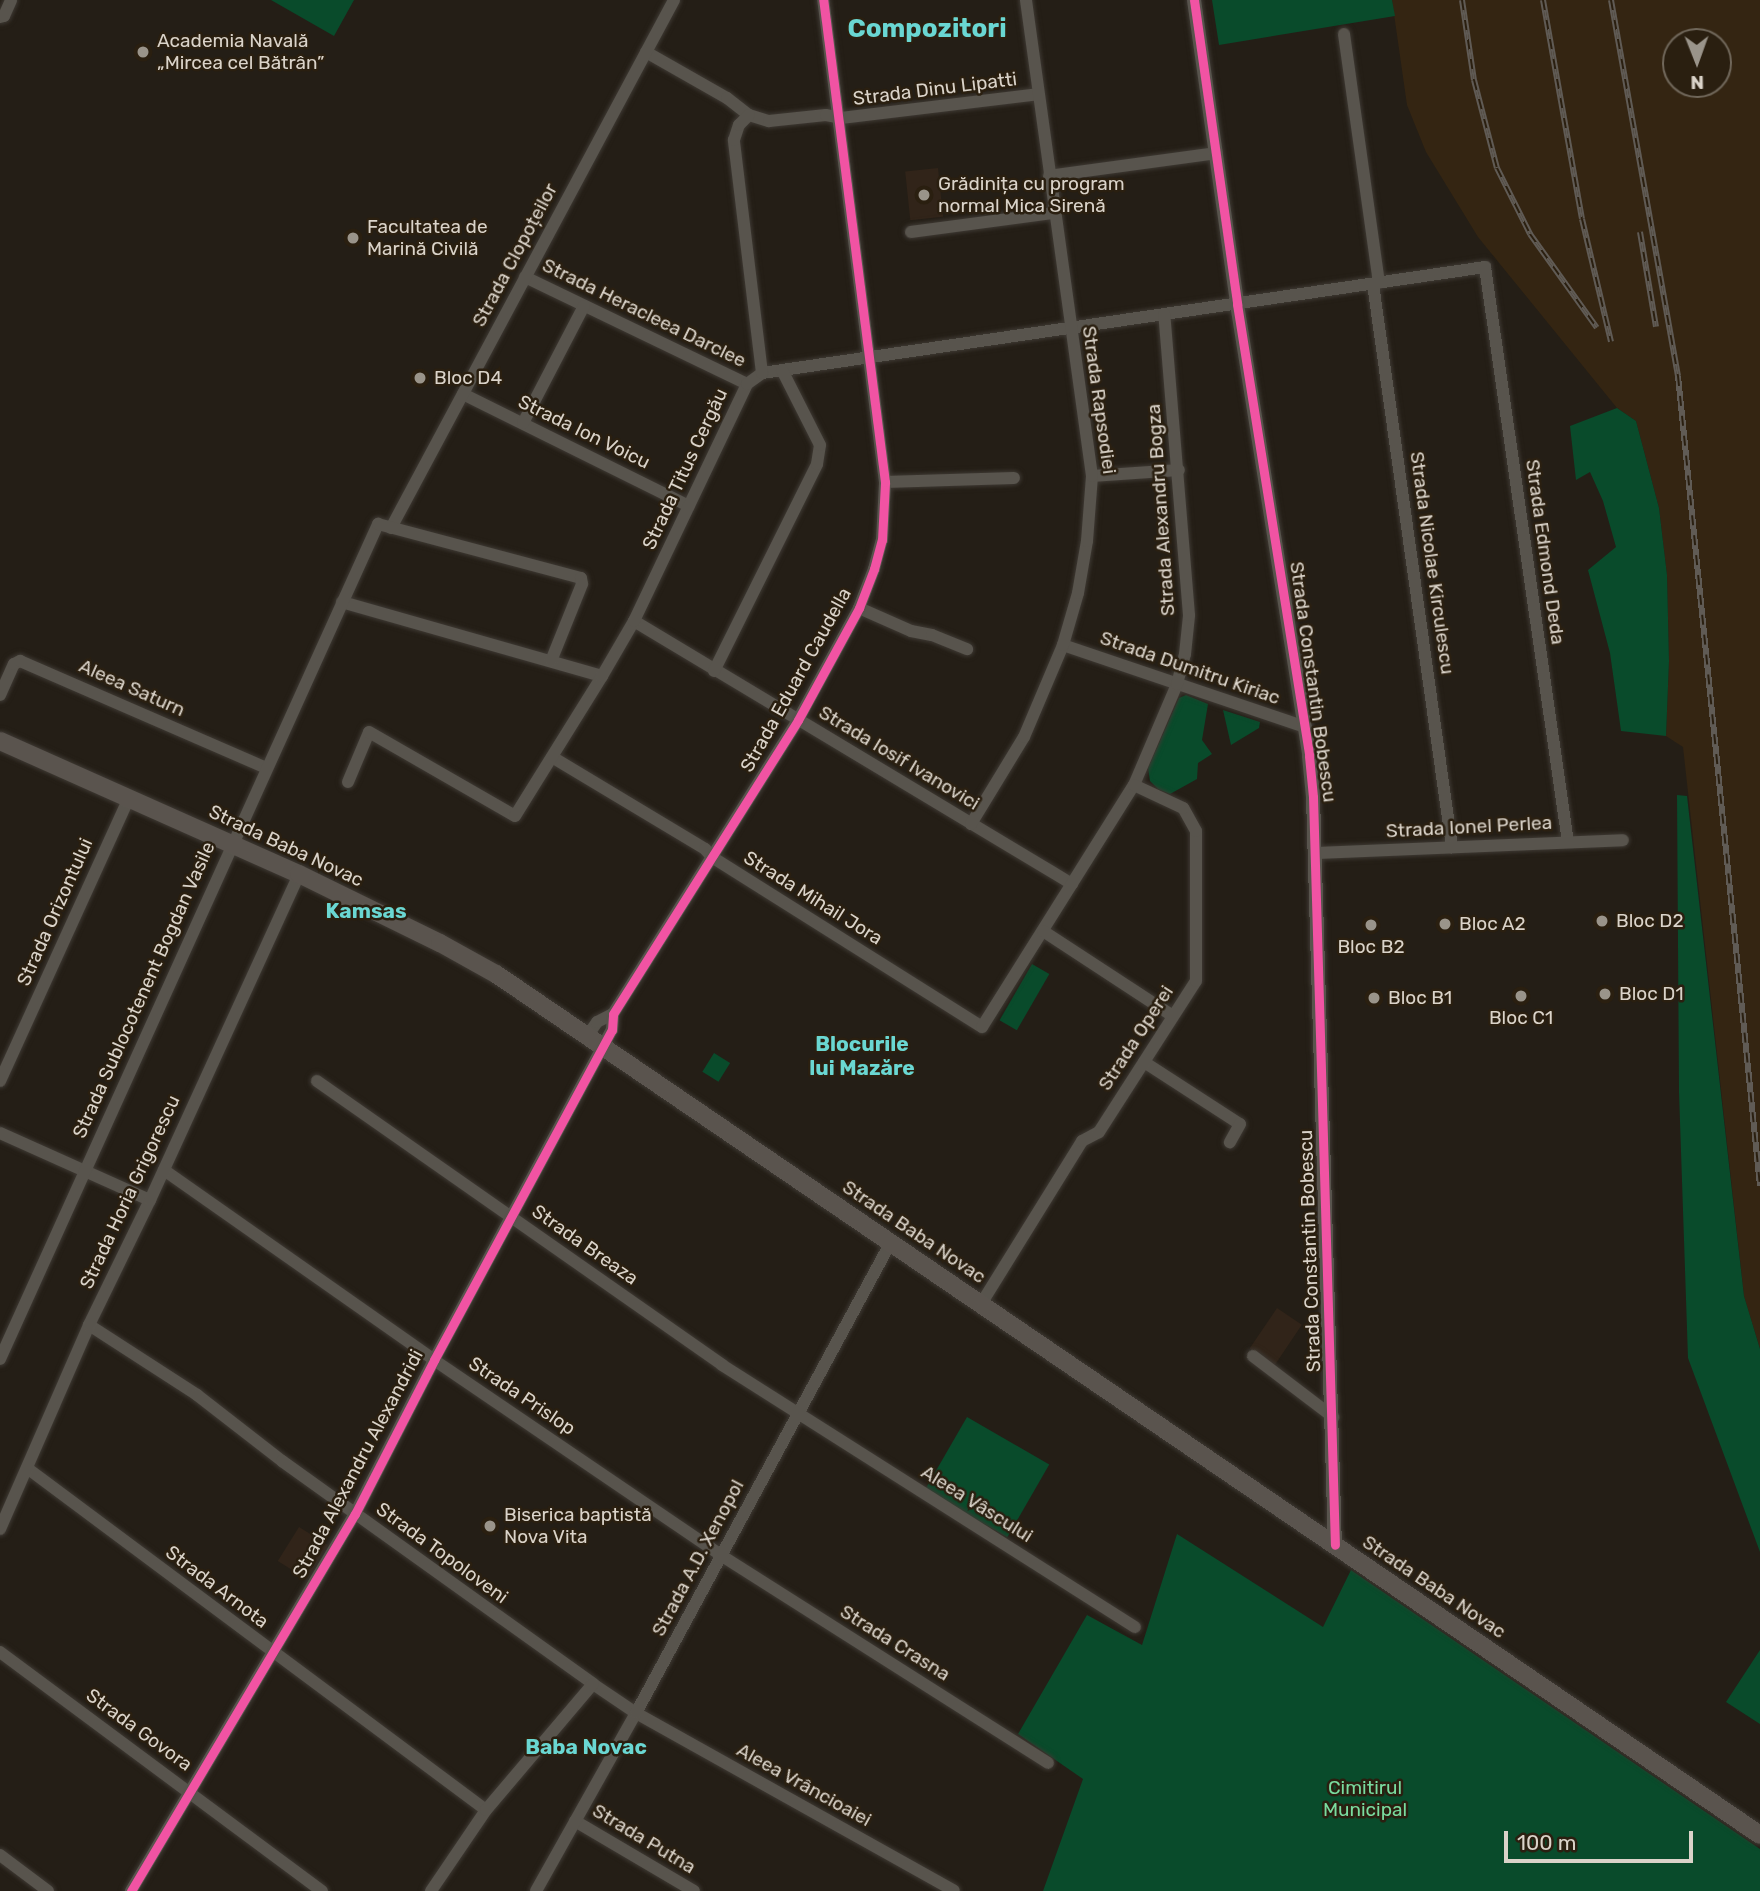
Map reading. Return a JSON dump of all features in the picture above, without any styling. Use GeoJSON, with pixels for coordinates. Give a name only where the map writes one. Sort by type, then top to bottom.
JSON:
{"type":"FeatureCollection","features":[{"type":"Feature","properties":{"kind":"main road","name":"Strada Baba Novac"},"geometry":{"type":"LineString","coordinates":[[0,741],[299,874],[440,943],[506,980],[1760,1835]]}},
{"type":"Feature","properties":{"kind":"street"},"geometry":{"type":"LineString","coordinates":[[0,17],[4,16],[11,0]]}},
{"type":"Feature","properties":{"kind":"street","name":"Strada Clopoțeilor"},"geometry":{"type":"LineString","coordinates":[[391,528],[674,0]]}},
{"type":"Feature","properties":{"kind":"street","name":"Strada Eduard Caudella"},"geometry":{"type":"LineString","coordinates":[[603,1046],[612,1030],[613,1014],[798,720],[859,608],[882,540],[885,482],[841,118],[823,0]]}},
{"type":"Feature","properties":{"kind":"street","name":"Strada Rapsodiei"},"geometry":{"type":"LineString","coordinates":[[971,824],[1024,737],[1063,645],[1078,593],[1087,541],[1092,476],[1026,0]]}},
{"type":"Feature","properties":{"kind":"street","name":"Strada Constantin Bobescu"},"geometry":{"type":"LineString","coordinates":[[1194,0],[1237,304],[1305,727],[1317,853],[1335,1545]]}},
{"type":"Feature","properties":{"kind":"street","name":"Strada Nicolae Kirculescu"},"geometry":{"type":"LineString","coordinates":[[1344,34],[1452,847]]}},
{"type":"Feature","properties":{"kind":"street","name":"Strada Dinu Lipatti"},"geometry":{"type":"LineString","coordinates":[[646,52],[727,98],[749,115],[781,121],[826,115],[841,118],[1038,94]]}},
{"type":"Feature","properties":{"kind":"street"},"geometry":{"type":"LineString","coordinates":[[749,115],[739,125],[734,140],[762,373]]}},
{"type":"Feature","properties":{"kind":"street"},"geometry":{"type":"LineString","coordinates":[[1049,176],[1216,153]]}},
{"type":"Feature","properties":{"kind":"street"},"geometry":{"type":"LineString","coordinates":[[911,232],[1055,213]]}},
{"type":"Feature","properties":{"kind":"street","name":"Strada Heracleea Darclee"},"geometry":{"type":"LineString","coordinates":[[762,373],[1485,267]]}},
{"type":"Feature","properties":{"kind":"street","name":"Strada Edmond Deda"},"geometry":{"type":"LineString","coordinates":[[1485,267],[1567,842]]}},
{"type":"Feature","properties":{"kind":"street","name":"Strada Heracleea Darclee"},"geometry":{"type":"LineString","coordinates":[[525,277],[747,384]]}},
{"type":"Feature","properties":{"kind":"street"},"geometry":{"type":"LineString","coordinates":[[523,423],[584,306]]}},
{"type":"Feature","properties":{"kind":"street","name":"Strada Alexandru Bogza"},"geometry":{"type":"LineString","coordinates":[[982,1027],[1134,785],[1177,684],[1185,654],[1189,615],[1164,314]]}},
{"type":"Feature","properties":{"kind":"street"},"geometry":{"type":"LineString","coordinates":[[714,671],[817,464],[820,445],[782,370]]}},
{"type":"Feature","properties":{"kind":"street","name":"Strada Titus Cergău"},"geometry":{"type":"LineString","coordinates":[[348,782],[369,732],[515,816],[634,621],[747,384],[762,373]]}},
{"type":"Feature","properties":{"kind":"street","name":"Strada Ion Voicu"},"geometry":{"type":"LineString","coordinates":[[463,394],[689,506]]}},
{"type":"Feature","properties":{"kind":"street"},"geometry":{"type":"LineString","coordinates":[[1092,476],[1179,470]]}},
{"type":"Feature","properties":{"kind":"street"},"geometry":{"type":"LineString","coordinates":[[885,482],[1014,478]]}},
{"type":"Feature","properties":{"kind":"street","name":"Strada Sublocotenent Bogdan Vasile"},"geometry":{"type":"LineString","coordinates":[[0,1359],[377,524],[391,528]]}},
{"type":"Feature","properties":{"kind":"street"},"geometry":{"type":"LineString","coordinates":[[391,528],[581,578],[582,584],[551,661]]}},
{"type":"Feature","properties":{"kind":"street"},"geometry":{"type":"LineString","coordinates":[[342,602],[602,676]]}},
{"type":"Feature","properties":{"kind":"street"},"geometry":{"type":"LineString","coordinates":[[859,608],[911,631],[932,635],[967,649]]}},
{"type":"Feature","properties":{"kind":"street","name":"Strada Iosif Ivanovici"},"geometry":{"type":"LineString","coordinates":[[634,621],[1072,884]]}},
{"type":"Feature","properties":{"kind":"street","name":"Strada Dumitru Kiriac"},"geometry":{"type":"LineString","coordinates":[[1063,645],[1305,727]]}},
{"type":"Feature","properties":{"kind":"street","name":"Aleea Saturn"},"geometry":{"type":"LineString","coordinates":[[0,695],[14,664],[20,661],[265,768]]}},
{"type":"Feature","properties":{"kind":"street","name":"Strada Mihail Jora"},"geometry":{"type":"LineString","coordinates":[[552,758],[705,849],[712,857],[982,1027]]}},
{"type":"Feature","properties":{"kind":"street","name":"Strada Operei"},"geometry":{"type":"LineString","coordinates":[[981,1304],[1082,1141],[1099,1132],[1196,981],[1196,831],[1182,808],[1134,785]]}},
{"type":"Feature","properties":{"kind":"street","name":"Strada Orizontului"},"geometry":{"type":"LineString","coordinates":[[0,1081],[129,798]]}},
{"type":"Feature","properties":{"kind":"street","name":"Strada Ionel Perlea"},"geometry":{"type":"LineString","coordinates":[[1317,853],[1623,840]]}},
{"type":"Feature","properties":{"kind":"street","name":"Strada Horia Grigorescu"},"geometry":{"type":"LineString","coordinates":[[0,1527],[89,1325],[164,1170],[299,874]]}},
{"type":"Feature","properties":{"kind":"street"},"geometry":{"type":"LineString","coordinates":[[1043,931],[1173,1016]]}},
{"type":"Feature","properties":{"kind":"street","name":"Strada Eduard Caudella"},"geometry":{"type":"LineString","coordinates":[[587,1035],[597,1022],[613,1014]]}},
{"type":"Feature","properties":{"kind":"street","name":"Strada Alexandru Alexandridi"},"geometry":{"type":"LineString","coordinates":[[131,1891],[188,1790],[355,1514],[434,1360],[603,1046]]}},
{"type":"Feature","properties":{"kind":"street"},"geometry":{"type":"LineString","coordinates":[[1144,1062],[1240,1124],[1230,1142]]}},
{"type":"Feature","properties":{"kind":"street","name":"Strada Breaza"},"geometry":{"type":"LineString","coordinates":[[317,1081],[722,1365],[798,1413]]}},
{"type":"Feature","properties":{"kind":"street"},"geometry":{"type":"LineString","coordinates":[[0,1133],[150,1200]]}},
{"type":"Feature","properties":{"kind":"street","name":"Strada Prislop"},"geometry":{"type":"LineString","coordinates":[[164,1170],[434,1360],[722,1556]]}},
{"type":"Feature","properties":{"kind":"street","name":"Strada A.D. Xenopol"},"geometry":{"type":"LineString","coordinates":[[536,1891],[722,1556],[891,1242]]}},
{"type":"Feature","properties":{"kind":"street","name":"Strada Topoloveni"},"geometry":{"type":"LineString","coordinates":[[89,1325],[197,1395],[355,1514],[636,1713]]}},
{"type":"Feature","properties":{"kind":"street"},"geometry":{"type":"LineString","coordinates":[[1252,1356],[1333,1417]]}},
{"type":"Feature","properties":{"kind":"street","name":"Aleea Vâscului"},"geometry":{"type":"LineString","coordinates":[[798,1413],[1135,1627]]}},
{"type":"Feature","properties":{"kind":"street","name":"Strada Arnota"},"geometry":{"type":"LineString","coordinates":[[27,1468],[486,1810]]}},
{"type":"Feature","properties":{"kind":"street","name":"Strada Crasna"},"geometry":{"type":"LineString","coordinates":[[722,1556],[1048,1763]]}},
{"type":"Feature","properties":{"kind":"street","name":"Strada Govora"},"geometry":{"type":"LineString","coordinates":[[0,1652],[322,1891]]}},
{"type":"Feature","properties":{"kind":"street"},"geometry":{"type":"LineString","coordinates":[[430,1891],[486,1810],[593,1684]]}},
{"type":"Feature","properties":{"kind":"street","name":"Aleea Vrâncioaiei"},"geometry":{"type":"LineString","coordinates":[[636,1713],[954,1891]]}},
{"type":"Feature","properties":{"kind":"street","name":"Strada Putna"},"geometry":{"type":"LineString","coordinates":[[575,1821],[694,1891]]}},
{"type":"Feature","properties":{"kind":"street"},"geometry":{"type":"LineString","coordinates":[[0,1856],[48,1891]]}},
{"type":"Feature","properties":{"kind":"shaded area"},"geometry":{"type":"Polygon","coordinates":[[[1392,0],[1760,0],[1760,1349],[1744,1296],[1683,747],[1666,736],[1669,661],[1667,575],[1659,508],[1636,421],[1617,408],[1478,237],[1426,152],[1407,105],[1392,0]]]}},
{"type":"Feature","properties":{"kind":"shaded area","name":"Grădinița cu program normal Mica Sirenă"},"geometry":{"type":"Polygon","coordinates":[[[938,168],[943,217],[910,220],[905,171],[938,168]]]}},
{"type":"Feature","properties":{"kind":"shaded area"},"geometry":{"type":"Polygon","coordinates":[[[1277,1308],[1302,1325],[1274,1365],[1250,1349],[1277,1308]]]}},
{"type":"Feature","properties":{"kind":"shaded area"},"geometry":{"type":"Polygon","coordinates":[[[299,1527],[328,1545],[307,1579],[278,1561],[299,1527]]]}},
{"type":"Feature","properties":{"kind":"green space"},"geometry":{"type":"Polygon","coordinates":[[[271,0],[354,0],[334,36],[271,0]]]}},
{"type":"Feature","properties":{"kind":"green space"},"geometry":{"type":"Polygon","coordinates":[[[1212,0],[1392,0],[1395,16],[1219,45],[1212,0]]]}},
{"type":"Feature","properties":{"kind":"green space"},"geometry":{"type":"Polygon","coordinates":[[[1617,408],[1636,421],[1659,508],[1667,575],[1669,661],[1666,736],[1621,731],[1610,653],[1588,570],[1616,547],[1603,501],[1590,472],[1576,480],[1570,426],[1617,408]]]}},
{"type":"Feature","properties":{"kind":"green space"},"geometry":{"type":"Polygon","coordinates":[[[1186,695],[1208,704],[1202,740],[1212,754],[1198,763],[1197,779],[1170,794],[1158,789],[1150,781],[1148,768],[1179,698],[1186,695]]]}},
{"type":"Feature","properties":{"kind":"green space"},"geometry":{"type":"Polygon","coordinates":[[[1223,710],[1260,722],[1259,728],[1231,745],[1223,710]]]}},
{"type":"Feature","properties":{"kind":"green space"},"geometry":{"type":"Polygon","coordinates":[[[1677,795],[1687,796],[1744,1296],[1760,1349],[1760,1552],[1688,1358],[1679,1092],[1677,795]]]}},
{"type":"Feature","properties":{"kind":"green space"},"geometry":{"type":"Polygon","coordinates":[[[1032,964],[1049,974],[1017,1030],[1000,1020],[1032,964]]]}},
{"type":"Feature","properties":{"kind":"green space"},"geometry":{"type":"Polygon","coordinates":[[[714,1053],[730,1063],[718,1082],[702,1072],[714,1053]]]}},
{"type":"Feature","properties":{"kind":"green space"},"geometry":{"type":"Polygon","coordinates":[[[967,1417],[1049,1464],[1007,1537],[925,1490],[967,1417]]]}},
{"type":"Feature","properties":{"kind":"green space","name":"Cimitirul Municipal"},"geometry":{"type":"Polygon","coordinates":[[[1177,1534],[1323,1627],[1351,1570],[1760,1849],[1760,1891],[1043,1891],[1083,1779],[1018,1734],[1087,1615],[1142,1645],[1177,1534]]]}},
{"type":"Feature","properties":{"kind":"green space"},"geometry":{"type":"Polygon","coordinates":[[[1760,1650],[1760,1724],[1726,1702],[1760,1650]]]}},
{"type":"Feature","properties":{"kind":"railway"},"geometry":{"type":"LineString","coordinates":[[1462,0],[1474,80],[1497,168],[1530,234],[1597,328]]}},
{"type":"Feature","properties":{"kind":"railway"},"geometry":{"type":"LineString","coordinates":[[1543,0],[1582,219],[1611,342]]}},
{"type":"Feature","properties":{"kind":"railway"},"geometry":{"type":"LineString","coordinates":[[1611,0],[1678,376],[1760,1186]]}},
{"type":"Feature","properties":{"kind":"railway"},"geometry":{"type":"LineString","coordinates":[[1640,232],[1656,327]]}},
{"type":"Feature","properties":{"kind":"cycle path"},"geometry":{"type":"LineString","coordinates":[[131,1891],[355,1514],[434,1360],[612,1030],[613,1014],[798,720],[859,608],[874,569],[882,540],[885,482],[823,0]]}},
{"type":"Feature","properties":{"kind":"cycle path"},"geometry":{"type":"LineString","coordinates":[[1194,0],[1237,304],[1309,756],[1313,797],[1335,1545]]}},
{"type":"Feature","properties":{"kind":"place","name":"Academia Navală „Mircea cel Bătrân”"},"geometry":{"type":"Point","coordinates":[143,52]}},
{"type":"Feature","properties":{"kind":"place","name":"Grădinița cu program normal Mica Sirenă"},"geometry":{"type":"Point","coordinates":[924,195]}},
{"type":"Feature","properties":{"kind":"place","name":"Facultatea de Marină Civilă"},"geometry":{"type":"Point","coordinates":[353,238]}},
{"type":"Feature","properties":{"kind":"place","name":"Bloc D4"},"geometry":{"type":"Point","coordinates":[420,378]}},
{"type":"Feature","properties":{"kind":"place","name":"Bloc D2"},"geometry":{"type":"Point","coordinates":[1602,921]}},
{"type":"Feature","properties":{"kind":"place","name":"Bloc A2"},"geometry":{"type":"Point","coordinates":[1445,924]}},
{"type":"Feature","properties":{"kind":"place","name":"Bloc B2"},"geometry":{"type":"Point","coordinates":[1371,925]}},
{"type":"Feature","properties":{"kind":"place","name":"Bloc D1"},"geometry":{"type":"Point","coordinates":[1605,994]}},
{"type":"Feature","properties":{"kind":"place","name":"Bloc C1"},"geometry":{"type":"Point","coordinates":[1521,996]}},
{"type":"Feature","properties":{"kind":"place","name":"Bloc B1"},"geometry":{"type":"Point","coordinates":[1374,998]}},
{"type":"Feature","properties":{"kind":"place","name":"Biserica baptistă Nova Vita"},"geometry":{"type":"Point","coordinates":[490,1526]}},
{"type":"Feature","properties":{"kind":"district","name":"Compozitori"},"geometry":{"type":"Point","coordinates":[927,29]}},
{"type":"Feature","properties":{"kind":"district","name":"Kamsas"},"geometry":{"type":"Point","coordinates":[366,911]}},
{"type":"Feature","properties":{"kind":"district","name":"Blocurile lui Mazăre"},"geometry":{"type":"Point","coordinates":[862,1056]}},
{"type":"Feature","properties":{"kind":"district","name":"Baba Novac"},"geometry":{"type":"Point","coordinates":[586,1747]}}]}
